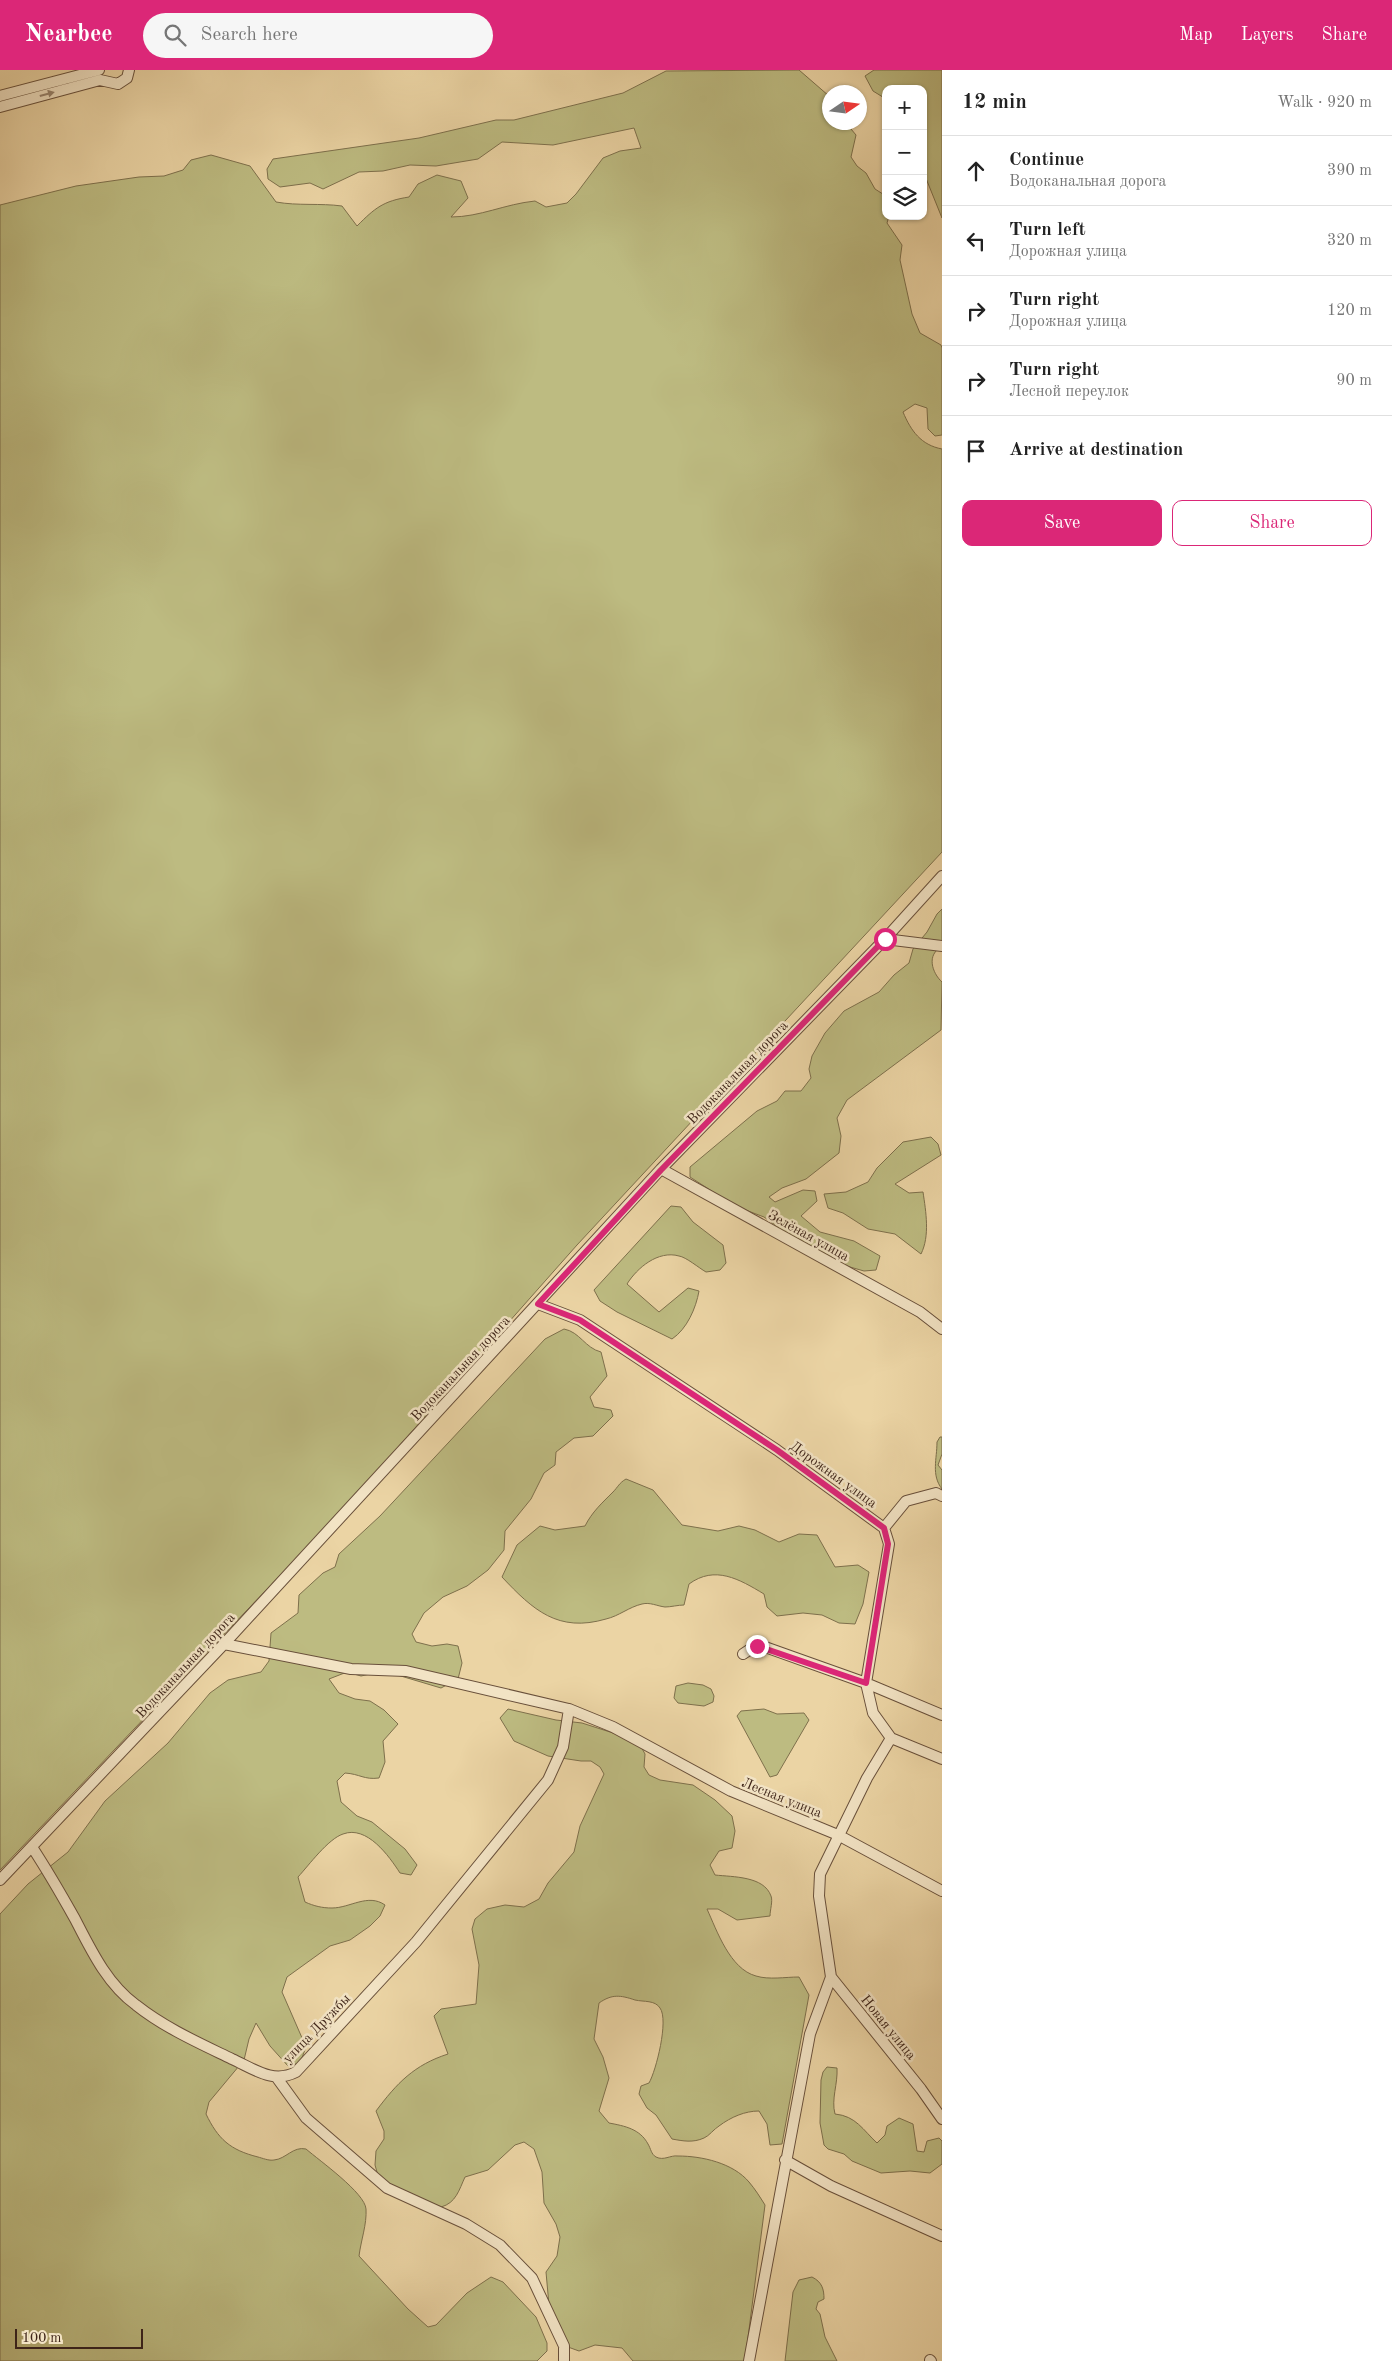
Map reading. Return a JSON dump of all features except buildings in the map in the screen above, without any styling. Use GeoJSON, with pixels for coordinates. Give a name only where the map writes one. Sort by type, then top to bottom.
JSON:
{"type":"FeatureCollection","features":[{"type":"Feature","properties":{"kind":"street"},"geometry":{"type":"LineString","coordinates":[[0,96],[99,70]]}},
{"type":"Feature","properties":{"kind":"street"},"geometry":{"type":"LineString","coordinates":[[103,70],[104,78],[108,82]]}},
{"type":"Feature","properties":{"kind":"street"},"geometry":{"type":"LineString","coordinates":[[0,107],[100,80],[118,84],[123,82],[129,72],[140,70]]}},
{"type":"Feature","properties":{"kind":"street","name":"Водоканальная дорога"},"geometry":{"type":"LineString","coordinates":[[0,1880],[224,1644],[661,1170],[885,939],[942,876]]}},
{"type":"Feature","properties":{"kind":"street"},"geometry":{"type":"LineString","coordinates":[[885,939],[942,946]]}},
{"type":"Feature","properties":{"kind":"street","name":"Зелёная улица"},"geometry":{"type":"LineString","coordinates":[[661,1170],[920,1312],[942,1329]]}},
{"type":"Feature","properties":{"kind":"street","name":"Дорожная улица"},"geometry":{"type":"LineString","coordinates":[[538,1304],[580,1320],[777,1450],[884,1528]]}},
{"type":"Feature","properties":{"kind":"street"},"geometry":{"type":"LineString","coordinates":[[942,1496],[936,1492],[906,1501],[884,1528],[888,1544],[866,1683],[870,1705],[876,1720],[891,1738],[942,1759]]}},
{"type":"Feature","properties":{"kind":"street","name":"Лесная улица"},"geometry":{"type":"LineString","coordinates":[[224,1644],[351,1669],[406,1671],[569,1709],[613,1727],[731,1791],[838,1834],[942,1891]]}},
{"type":"Feature","properties":{"kind":"street"},"geometry":{"type":"LineString","coordinates":[[743,1654],[752,1648],[762,1646],[866,1683],[942,1715]]}},
{"type":"Feature","properties":{"kind":"street","name":"улица Дружбы"},"geometry":{"type":"LineString","coordinates":[[32,1847],[51,1877],[101,1967],[134,2005],[172,2030],[277,2078],[296,2072],[416,1942],[548,1780],[562,1747],[569,1709]]}},
{"type":"Feature","properties":{"kind":"street"},"geometry":{"type":"LineString","coordinates":[[749,2361],[810,2034],[831,1976],[818,1884],[820,1874],[867,1778],[891,1738]]}},
{"type":"Feature","properties":{"kind":"street","name":"Новая улица"},"geometry":{"type":"LineString","coordinates":[[831,1976],[921,2089],[942,2119]]}},
{"type":"Feature","properties":{"kind":"street"},"geometry":{"type":"LineString","coordinates":[[277,2078],[306,2118],[387,2188],[466,2224],[500,2246],[532,2278],[564,2346],[564,2361]]}},
{"type":"Feature","properties":{"kind":"street"},"geometry":{"type":"LineString","coordinates":[[785,2160],[832,2186],[942,2236]]}},
{"type":"Feature","properties":{"kind":"shaded area"},"geometry":{"type":"Polygon","coordinates":[[[799,70],[822,90],[822,130],[852,130],[856,135],[851,157],[857,166],[866,173],[875,189],[882,193],[882,220],[888,220],[887,223],[902,245],[900,260],[912,314],[920,333],[941,345],[942,435],[935,436],[928,429],[927,408],[915,404],[903,412],[913,431],[923,441],[942,449],[942,852],[577,1245],[346,1506],[0,1870],[0,205],[76,186],[139,177],[164,176],[183,170],[191,160],[211,155],[250,166],[276,202],[342,206],[357,226],[380,206],[409,197],[418,184],[437,175],[461,181],[468,198],[451,217],[472,215],[535,201],[546,207],[567,203],[603,158],[620,151],[641,148],[634,128],[553,145],[502,142],[478,159],[436,166],[410,165],[383,171],[359,172],[323,189],[310,183],[280,187],[268,179],[267,169],[273,159],[419,138],[496,120],[514,120],[623,93],[666,71],[799,70]]]}},
{"type":"Feature","properties":{"kind":"shaded area"},"geometry":{"type":"Polygon","coordinates":[[[874,70],[942,70],[942,218],[927,181],[927,85],[882,85],[882,97],[873,91],[865,76],[874,70]]]}},
{"type":"Feature","properties":{"kind":"shaded area"},"geometry":{"type":"Polygon","coordinates":[[[942,909],[942,947],[937,950],[932,959],[933,969],[942,982],[941,1030],[847,1100],[837,1118],[841,1136],[839,1153],[806,1179],[782,1188],[769,1197],[775,1202],[803,1190],[815,1191],[817,1201],[801,1216],[820,1232],[854,1241],[880,1256],[876,1270],[864,1271],[843,1265],[790,1236],[764,1217],[735,1206],[690,1177],[690,1167],[757,1111],[777,1101],[785,1091],[801,1091],[811,1078],[809,1069],[812,1056],[825,1033],[844,1011],[879,992],[894,975],[909,963],[913,949],[942,909]]]}},
{"type":"Feature","properties":{"kind":"shaded area"},"geometry":{"type":"Polygon","coordinates":[[[931,1137],[938,1144],[941,1155],[895,1184],[909,1193],[923,1192],[926,1240],[921,1254],[895,1234],[868,1229],[843,1213],[828,1208],[824,1194],[846,1192],[868,1182],[877,1168],[903,1142],[931,1137]]]}},
{"type":"Feature","properties":{"kind":"shaded area"},"geometry":{"type":"Polygon","coordinates":[[[671,1206],[681,1207],[693,1222],[723,1245],[726,1263],[720,1270],[706,1272],[682,1257],[663,1256],[649,1262],[631,1278],[627,1284],[659,1312],[688,1288],[699,1291],[690,1318],[682,1330],[672,1339],[617,1312],[600,1301],[594,1290],[671,1206]]]}},
{"type":"Feature","properties":{"kind":"shaded area"},"geometry":{"type":"Polygon","coordinates":[[[564,1329],[574,1333],[595,1350],[601,1352],[607,1376],[590,1397],[594,1407],[611,1410],[613,1416],[593,1436],[574,1438],[556,1452],[555,1465],[544,1473],[531,1499],[505,1531],[504,1550],[488,1570],[467,1586],[443,1597],[424,1613],[412,1634],[416,1642],[432,1646],[447,1644],[458,1646],[462,1663],[458,1679],[441,1688],[384,1671],[361,1676],[347,1672],[329,1679],[339,1693],[355,1699],[370,1701],[384,1710],[398,1724],[383,1741],[385,1762],[379,1778],[345,1773],[337,1781],[341,1802],[357,1816],[372,1822],[405,1849],[417,1865],[411,1875],[400,1873],[390,1858],[369,1838],[352,1832],[343,1834],[331,1841],[298,1877],[305,1902],[312,1905],[332,1908],[372,1900],[385,1905],[380,1916],[370,1926],[350,1940],[330,1946],[287,1977],[282,1992],[306,2047],[300,2063],[288,2066],[270,2046],[256,2023],[249,2039],[244,2060],[209,2102],[206,2114],[220,2137],[240,2151],[272,2160],[278,2159],[297,2149],[306,2149],[350,2186],[364,2202],[366,2209],[365,2226],[359,2256],[408,2309],[428,2327],[436,2325],[467,2293],[491,2277],[503,2282],[536,2317],[547,2343],[547,2351],[537,2361],[0,2361],[0,1914],[28,1884],[68,1852],[105,1801],[168,1743],[210,1693],[228,1680],[261,1672],[269,1661],[271,1633],[298,1613],[299,1595],[323,1573],[335,1567],[339,1554],[380,1516],[545,1339],[564,1329]]]}},
{"type":"Feature","properties":{"kind":"shaded area"},"geometry":{"type":"Polygon","coordinates":[[[942,1437],[942,1454],[938,1465],[942,1470],[942,1489],[935,1467],[937,1442],[942,1437]]]}},
{"type":"Feature","properties":{"kind":"shaded area"},"geometry":{"type":"Polygon","coordinates":[[[626,1479],[653,1490],[682,1525],[718,1531],[739,1526],[755,1530],[779,1542],[799,1534],[817,1535],[835,1567],[858,1565],[869,1572],[863,1604],[855,1624],[839,1623],[822,1615],[803,1613],[777,1616],[767,1607],[764,1594],[736,1579],[718,1575],[708,1575],[689,1584],[684,1605],[665,1607],[651,1604],[637,1605],[606,1619],[589,1623],[574,1623],[560,1621],[548,1616],[525,1599],[502,1577],[517,1545],[540,1526],[555,1530],[585,1526],[591,1516],[626,1479]]]}},
{"type":"Feature","properties":{"kind":"shaded area"},"geometry":{"type":"Polygon","coordinates":[[[688,1683],[703,1685],[711,1689],[714,1696],[713,1702],[704,1706],[678,1703],[674,1698],[676,1686],[688,1683]]]}},
{"type":"Feature","properties":{"kind":"shaded area"},"geometry":{"type":"Polygon","coordinates":[[[508,1709],[556,1720],[582,1723],[638,1741],[645,1754],[644,1767],[649,1775],[660,1780],[693,1785],[715,1800],[732,1816],[735,1831],[732,1848],[719,1851],[710,1865],[715,1875],[739,1877],[755,1881],[767,1889],[772,1903],[770,1916],[737,1920],[718,1909],[707,1909],[720,1938],[739,1966],[747,1972],[761,1977],[799,1977],[809,1995],[782,2144],[770,2145],[767,2124],[759,2111],[743,2113],[733,2117],[700,2140],[672,2139],[656,2115],[647,2108],[639,2094],[641,2086],[649,2083],[658,2057],[663,2023],[660,2008],[652,2002],[620,1996],[608,1998],[599,2003],[594,2039],[603,2057],[609,2078],[599,2111],[609,2123],[626,2127],[641,2135],[656,2157],[697,2157],[726,2165],[735,2170],[749,2182],[765,2205],[745,2361],[633,2361],[622,2348],[595,2345],[579,2351],[568,2347],[549,2305],[546,2272],[557,2256],[560,2237],[556,2224],[544,2203],[542,2172],[534,2149],[524,2142],[515,2145],[488,2170],[465,2177],[454,2199],[441,2207],[379,2179],[375,2165],[376,2151],[384,2139],[384,2131],[376,2111],[407,2076],[436,2058],[448,2054],[434,2016],[441,2009],[476,2004],[479,1965],[472,1929],[475,1919],[487,1909],[505,1905],[524,1907],[539,1899],[548,1883],[574,1852],[580,1826],[604,1774],[600,1767],[591,1761],[548,1756],[514,1741],[500,1718],[508,1709]]]}},
{"type":"Feature","properties":{"kind":"shaded area"},"geometry":{"type":"Polygon","coordinates":[[[764,1709],[777,1714],[804,1713],[809,1720],[777,1775],[770,1777],[737,1716],[741,1711],[764,1709]]]}},
{"type":"Feature","properties":{"kind":"shaded area"},"geometry":{"type":"Polygon","coordinates":[[[827,2067],[837,2068],[835,2114],[854,2121],[877,2143],[885,2135],[887,2126],[899,2118],[913,2124],[917,2151],[924,2152],[927,2141],[939,2138],[942,2141],[942,2164],[930,2173],[910,2171],[881,2173],[852,2161],[844,2154],[828,2149],[824,2145],[820,2123],[821,2080],[823,2072],[827,2067]]]}},
{"type":"Feature","properties":{"kind":"shaded area"},"geometry":{"type":"Polygon","coordinates":[[[812,2277],[818,2281],[823,2289],[824,2299],[818,2302],[816,2309],[820,2314],[825,2337],[837,2361],[785,2361],[793,2292],[799,2280],[812,2277]]]}},
{"type":"Feature","properties":{"kind":"route"},"geometry":{"type":"LineString","coordinates":[[757,1646],[762,1646],[866,1683],[888,1544],[884,1528],[777,1450],[580,1320],[538,1304],[661,1170],[885,939]]}}]}
